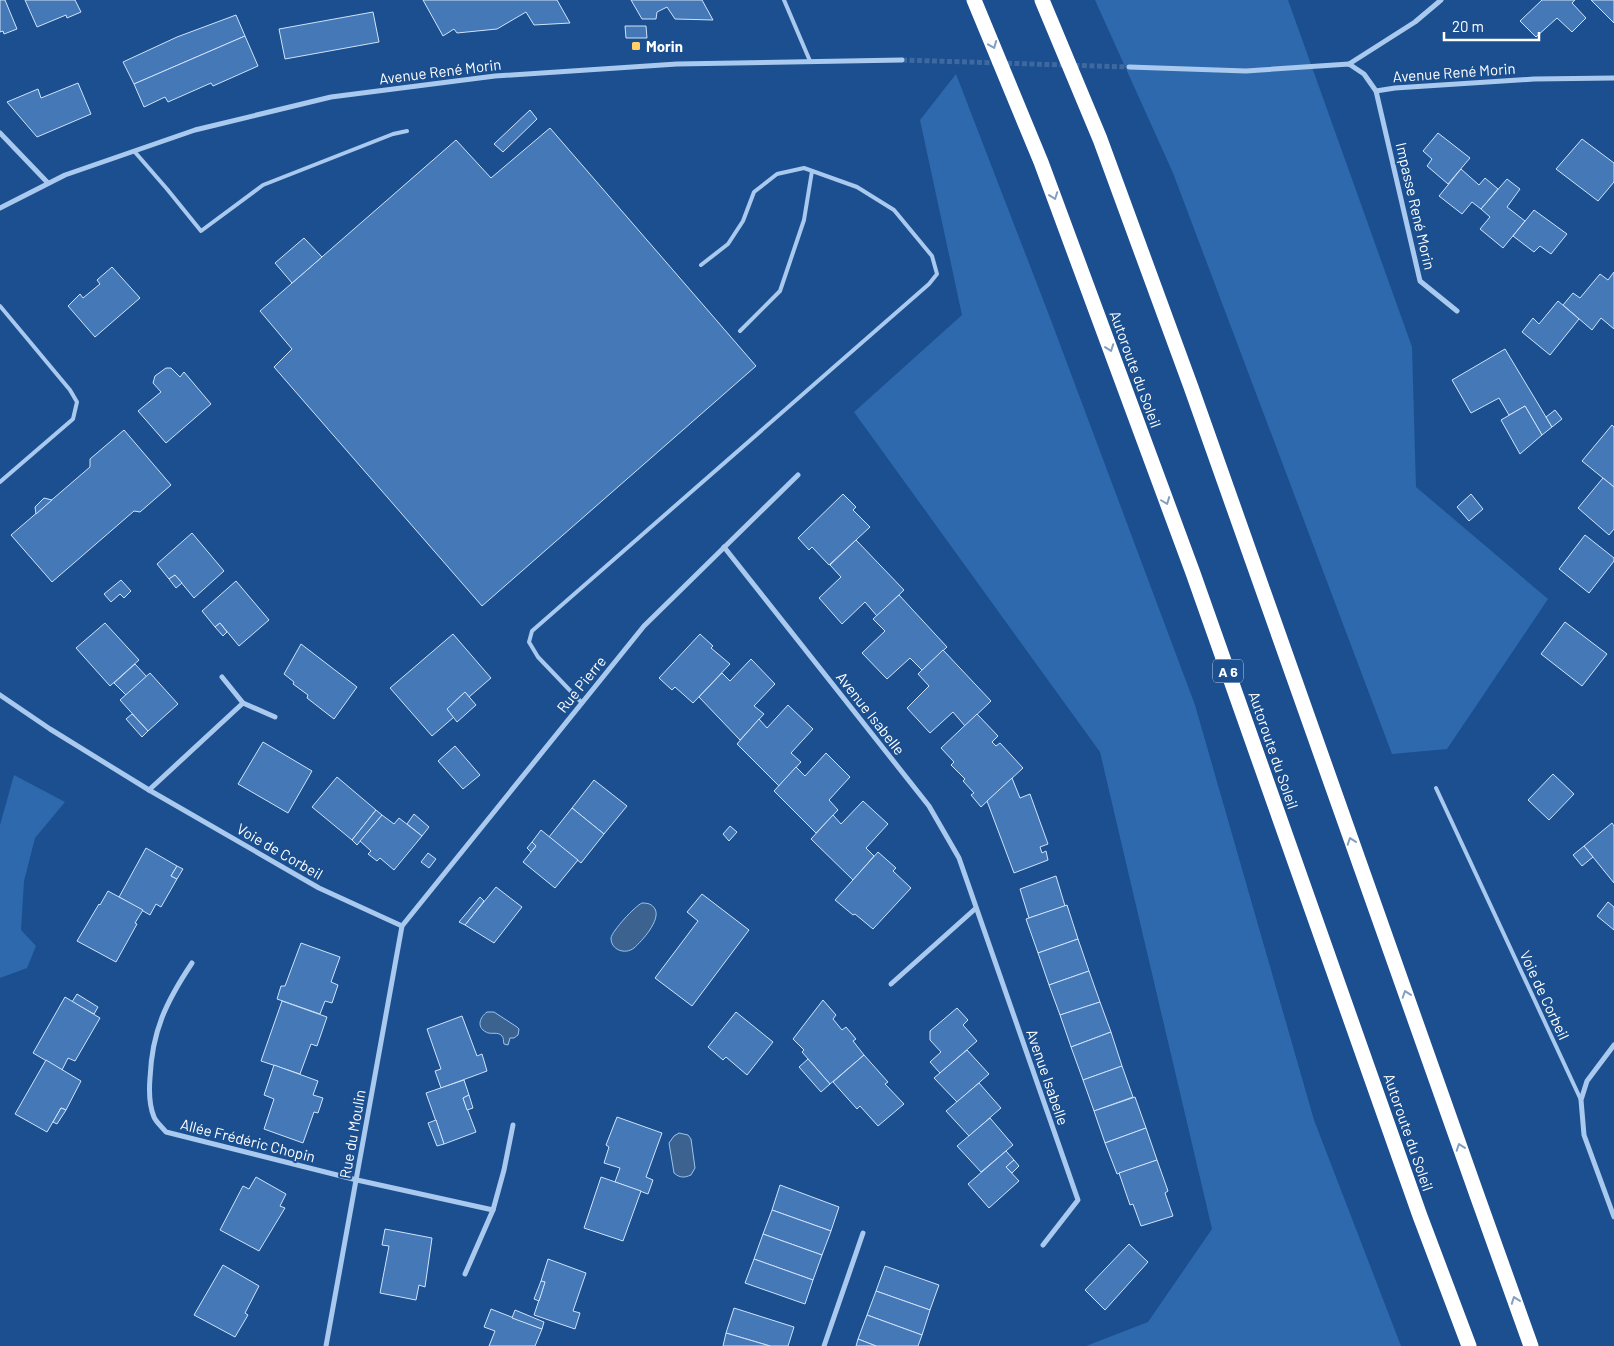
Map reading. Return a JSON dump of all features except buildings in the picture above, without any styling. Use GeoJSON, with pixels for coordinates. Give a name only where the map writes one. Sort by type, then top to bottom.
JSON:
{"type":"FeatureCollection","features":[{"type":"Feature","properties":{"kind":"highway","name":"Autoroute du Soleil"},"geometry":{"type":"LineString","coordinates":[[974,0],[1041,162],[1194,573],[1417,1207],[1469,1346]]}},
{"type":"Feature","properties":{"kind":"highway"},"geometry":{"type":"LineString","coordinates":[[1042,0],[1100,139],[1191,387],[1532,1346]]}},
{"type":"Feature","properties":{"kind":"street"},"geometry":{"type":"LineString","coordinates":[[1129,67],[1246,71],[1350,64],[1415,22],[1442,0]]}},
{"type":"Feature","properties":{"kind":"street","name":"Avenue René Morin"},"geometry":{"type":"LineString","coordinates":[[0,208],[65,175],[195,130],[331,97],[495,76],[677,64],[902,60]]}},
{"type":"Feature","properties":{"kind":"street","name":"Avenue René Morin"},"geometry":{"type":"LineString","coordinates":[[1350,64],[1364,74],[1376,91],[1395,88],[1534,79],[1614,78]]}},
{"type":"Feature","properties":{"kind":"street","name":"Impasse René Morin"},"geometry":{"type":"LineString","coordinates":[[1376,91],[1420,281],[1457,311]]}},
{"type":"Feature","properties":{"kind":"street"},"geometry":{"type":"LineString","coordinates":[[0,133],[48,183]]}},
{"type":"Feature","properties":{"kind":"street","name":"Rue Pierre"},"geometry":{"type":"LineString","coordinates":[[402,926],[644,626],[798,475]]}},
{"type":"Feature","properties":{"kind":"street","name":"Avenue Isabelle"},"geometry":{"type":"LineString","coordinates":[[724,547],[929,806],[959,858],[1078,1200],[1042,1245]]}},
{"type":"Feature","properties":{"kind":"street"},"geometry":{"type":"LineString","coordinates":[[222,677],[243,703],[275,717]]}},
{"type":"Feature","properties":{"kind":"street","name":"Voie de Corbeil"},"geometry":{"type":"LineString","coordinates":[[0,695],[50,730],[149,790],[319,888],[402,926]]}},
{"type":"Feature","properties":{"kind":"street"},"geometry":{"type":"LineString","coordinates":[[149,790],[243,703]]}},
{"type":"Feature","properties":{"kind":"street"},"geometry":{"type":"LineString","coordinates":[[891,984],[976,909]]}},
{"type":"Feature","properties":{"kind":"street","name":"Rue du Moulin"},"geometry":{"type":"LineString","coordinates":[[326,1346],[402,926]]}},
{"type":"Feature","properties":{"kind":"street","name":"Allée Frédéric Chopin"},"geometry":{"type":"LineString","coordinates":[[192,963],[174,989],[158,1024],[151,1056],[149,1092],[154,1117],[166,1132],[357,1180],[492,1210]]}},
{"type":"Feature","properties":{"kind":"street"},"geometry":{"type":"LineString","coordinates":[[1580,1100],[1587,1081],[1614,1044]]}},
{"type":"Feature","properties":{"kind":"street","name":"Voie de Corbeil"},"geometry":{"type":"LineString","coordinates":[[1580,1100],[1584,1135],[1614,1217]]}},
{"type":"Feature","properties":{"kind":"street"},"geometry":{"type":"LineString","coordinates":[[465,1274],[492,1210],[504,1170],[512,1125]]}},
{"type":"Feature","properties":{"kind":"street"},"geometry":{"type":"LineString","coordinates":[[824,1346],[863,1233]]}},
{"type":"Feature","properties":{"kind":"lane"},"geometry":{"type":"LineString","coordinates":[[784,0],[810,61]]}},
{"type":"Feature","properties":{"kind":"lane"},"geometry":{"type":"LineString","coordinates":[[134,151],[167,188],[201,231],[263,185],[393,134],[407,132]]}},
{"type":"Feature","properties":{"kind":"lane"},"geometry":{"type":"LineString","coordinates":[[582,704],[538,657],[529,642],[532,631],[929,284],[937,274],[932,256],[894,210],[857,187],[804,168],[777,174],[754,192],[743,221],[728,244],[701,265]]}},
{"type":"Feature","properties":{"kind":"lane"},"geometry":{"type":"LineString","coordinates":[[740,331],[780,291],[804,220],[812,171]]}},
{"type":"Feature","properties":{"kind":"lane"},"geometry":{"type":"LineString","coordinates":[[0,306],[70,390],[77,402],[73,419],[0,482]]}},
{"type":"Feature","properties":{"kind":"lane","name":"Voie de Corbeil"},"geometry":{"type":"LineString","coordinates":[[1436,788],[1580,1100]]}},
{"type":"Feature","properties":{"kind":"shaded area"},"geometry":{"type":"Polygon","coordinates":[[[1095,0],[1288,0],[1412,347],[1416,487],[1548,599],[1447,749],[1392,754],[1173,173],[1095,0]]]}},
{"type":"Feature","properties":{"kind":"shaded area"},"geometry":{"type":"Polygon","coordinates":[[[956,74],[1049,315],[1195,705],[1314,1120],[1401,1346],[1086,1346],[1148,1322],[1212,1229],[1100,752],[854,412],[962,315],[920,120],[956,74]]]}},
{"type":"Feature","properties":{"kind":"shaded area"},"geometry":{"type":"Polygon","coordinates":[[[14,775],[65,802],[35,838],[24,881],[21,930],[36,946],[27,968],[0,978],[0,825],[14,775]]]}},
{"type":"Feature","properties":{"kind":"shaded area"},"geometry":{"type":"Polygon","coordinates":[[[642,903],[650,904],[655,909],[656,914],[653,924],[634,948],[627,951],[619,950],[613,946],[612,935],[624,919],[642,903]]]}},
{"type":"Feature","properties":{"kind":"shaded area"},"geometry":{"type":"Polygon","coordinates":[[[487,1012],[494,1012],[519,1029],[518,1035],[510,1038],[508,1045],[504,1044],[503,1038],[500,1035],[488,1033],[481,1027],[481,1019],[487,1012]]]}},
{"type":"Feature","properties":{"kind":"shaded area"},"geometry":{"type":"Polygon","coordinates":[[[679,1133],[688,1135],[691,1139],[695,1168],[691,1175],[684,1177],[674,1173],[669,1143],[679,1133]]]}},
{"type":"Feature","properties":{"kind":"tunnel"},"geometry":{"type":"LineString","coordinates":[[902,60],[1129,67]]}},
{"type":"Feature","properties":{"kind":"place","name":"Morin"},"geometry":{"type":"Point","coordinates":[636,46]}}]}
